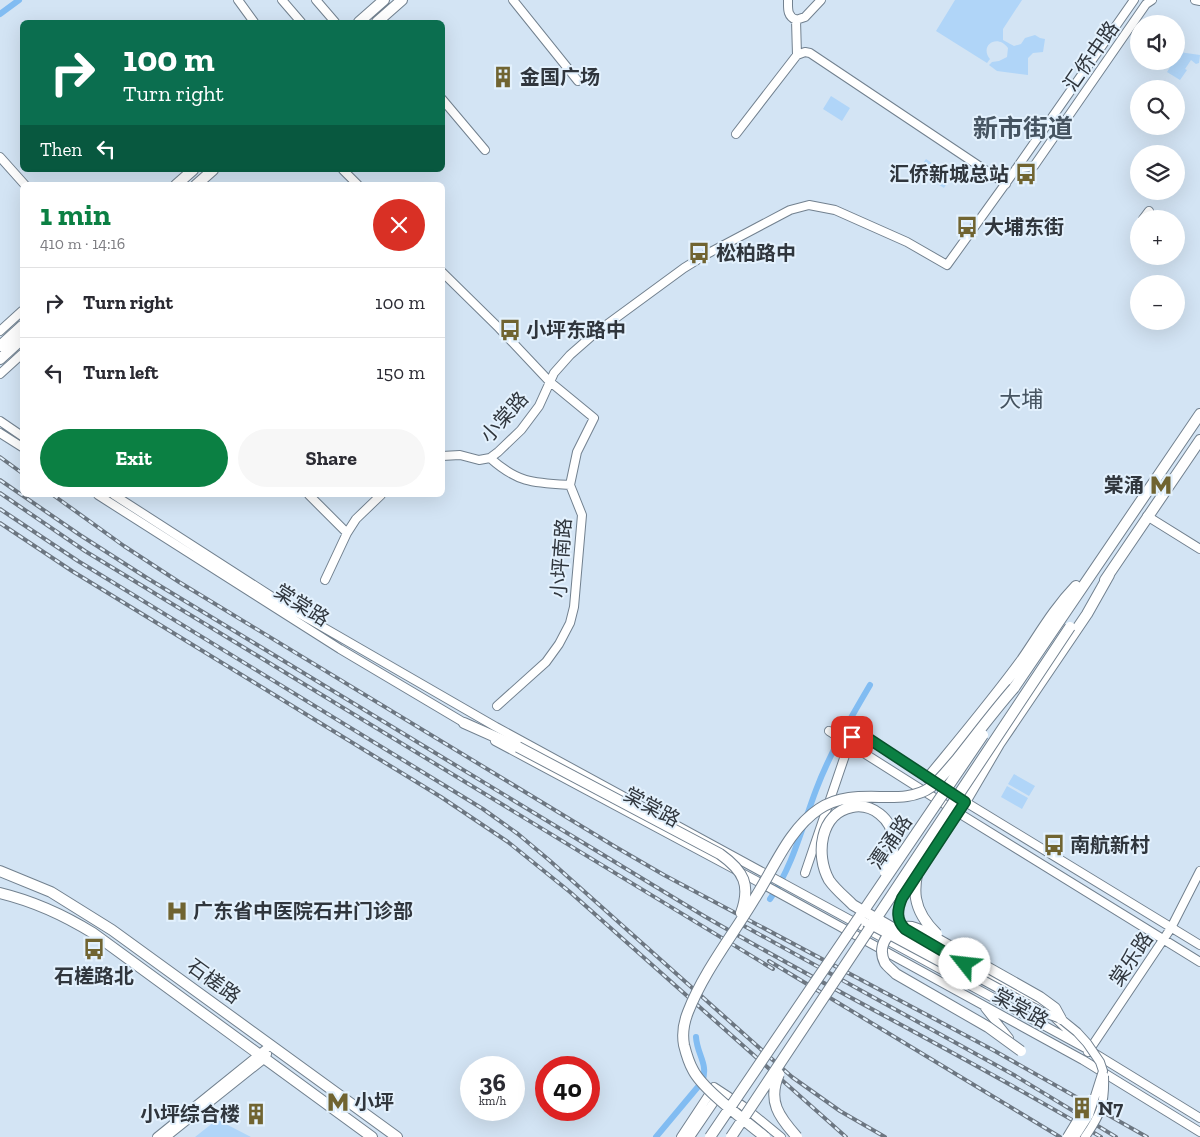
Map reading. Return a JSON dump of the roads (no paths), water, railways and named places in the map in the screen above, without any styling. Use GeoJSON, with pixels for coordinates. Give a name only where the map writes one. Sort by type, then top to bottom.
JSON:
{"type":"FeatureCollection","features":[{"type":"Feature","properties":{"kind":"main road"},"geometry":{"type":"LineString","coordinates":[[361,20],[384,0]]}},
{"type":"Feature","properties":{"kind":"main road"},"geometry":{"type":"LineString","coordinates":[[381,20],[402,0]]}},
{"type":"Feature","properties":{"kind":"main road"},"geometry":{"type":"LineString","coordinates":[[179,182],[191,172]]}},
{"type":"Feature","properties":{"kind":"main road"},"geometry":{"type":"LineString","coordinates":[[199,182],[211,172]]}},
{"type":"Feature","properties":{"kind":"main road"},"geometry":{"type":"LineString","coordinates":[[0,346],[20,328]]}},
{"type":"Feature","properties":{"kind":"main road"},"geometry":{"type":"LineString","coordinates":[[0,359],[20,341]]}},
{"type":"Feature","properties":{"kind":"main road"},"geometry":{"type":"LineString","coordinates":[[928,778],[1022,660],[1060,603],[1096,566],[1200,414]]}},
{"type":"Feature","properties":{"kind":"main road"},"geometry":{"type":"LineString","coordinates":[[965,802],[999,744],[1087,614],[1109,575],[1147,516],[1200,440]]}},
{"type":"Feature","properties":{"kind":"main road","name":"潭涌路"},"geometry":{"type":"LineString","coordinates":[[710,1137],[1096,566]]}},
{"type":"Feature","properties":{"kind":"main road","name":"潭涌路"},"geometry":{"type":"LineString","coordinates":[[731,1137],[1070,627],[1109,575]]}},
{"type":"Feature","properties":{"kind":"main road"},"geometry":{"type":"LineString","coordinates":[[765,1137],[701,1082],[693,1071],[684,1044],[685,1025],[689,1010],[700,988],[794,834],[817,810],[829,803],[844,798],[856,796],[909,796],[920,793],[932,786],[953,764],[1014,688]]}},
{"type":"Feature","properties":{"kind":"main road"},"geometry":{"type":"LineString","coordinates":[[464,723],[518,748],[729,860],[741,874],[746,887],[745,903],[732,934]]}},
{"type":"Feature","properties":{"kind":"main road"},"geometry":{"type":"LineString","coordinates":[[868,904],[891,858],[894,838],[890,825],[883,817],[875,811],[853,806],[842,810],[833,817],[823,836],[821,849],[824,868],[829,880],[853,905],[976,976]]}},
{"type":"Feature","properties":{"kind":"main road"},"geometry":{"type":"LineString","coordinates":[[937,827],[921,857],[915,891],[916,903],[926,923],[948,945]]}},
{"type":"Feature","properties":{"kind":"main road","name":"石槎路"},"geometry":{"type":"LineString","coordinates":[[0,871],[42,888],[82,910],[130,942],[397,1137]]}},
{"type":"Feature","properties":{"kind":"main road","name":"石槎路"},"geometry":{"type":"LineString","coordinates":[[0,893],[39,905],[84,927],[372,1137]]}},
{"type":"Feature","properties":{"kind":"main road"},"geometry":{"type":"LineString","coordinates":[[1021,1051],[988,1027],[896,974],[885,962],[883,956],[882,947],[888,935],[902,928],[912,927],[923,931],[1040,997],[1056,1008],[1061,1018]]}},
{"type":"Feature","properties":{"kind":"main road"},"geometry":{"type":"LineString","coordinates":[[795,1042],[776,1080],[773,1094],[779,1114],[797,1137]]}},
{"type":"Feature","properties":{"kind":"street"},"geometry":{"type":"LineString","coordinates":[[238,0],[253,20]]}},
{"type":"Feature","properties":{"kind":"street"},"geometry":{"type":"LineString","coordinates":[[282,0],[299,20]]}},
{"type":"Feature","properties":{"kind":"street"},"geometry":{"type":"LineString","coordinates":[[316,0],[333,20]]}},
{"type":"Feature","properties":{"kind":"street"},"geometry":{"type":"LineString","coordinates":[[513,0],[578,81]]}},
{"type":"Feature","properties":{"kind":"street"},"geometry":{"type":"LineString","coordinates":[[788,0],[790,18],[798,20]]}},
{"type":"Feature","properties":{"kind":"street"},"geometry":{"type":"LineString","coordinates":[[736,134],[797,54],[798,20],[821,0]]}},
{"type":"Feature","properties":{"kind":"street","name":"汇侨中路"},"geometry":{"type":"LineString","coordinates":[[947,265],[1006,184],[1134,0]]}},
{"type":"Feature","properties":{"kind":"street","name":"汇侨中路"},"geometry":{"type":"LineString","coordinates":[[1016,169],[1034,166],[1146,4],[1152,0]]}},
{"type":"Feature","properties":{"kind":"street"},"geometry":{"type":"LineString","coordinates":[[1195,0],[1200,1]]}},
{"type":"Feature","properties":{"kind":"street"},"geometry":{"type":"LineString","coordinates":[[797,54],[805,52],[817,56],[1006,184]]}},
{"type":"Feature","properties":{"kind":"street"},"geometry":{"type":"LineString","coordinates":[[445,103],[485,150]]}},
{"type":"Feature","properties":{"kind":"street"},"geometry":{"type":"LineString","coordinates":[[0,157],[22,182]]}},
{"type":"Feature","properties":{"kind":"street"},"geometry":{"type":"LineString","coordinates":[[345,172],[355,182]]}},
{"type":"Feature","properties":{"kind":"street","name":"小棠路"},"geometry":{"type":"LineString","coordinates":[[445,456],[460,455],[479,460],[490,458],[521,430],[539,406],[549,381],[563,363],[594,334],[705,254],[800,206],[809,205],[835,210],[907,242],[947,265]]}},
{"type":"Feature","properties":{"kind":"street"},"geometry":{"type":"LineString","coordinates":[[445,275],[549,381],[594,418],[577,452],[570,485],[530,482],[503,470],[490,458]]}},
{"type":"Feature","properties":{"kind":"street"},"geometry":{"type":"LineString","coordinates":[[0,331],[20,313]]}},
{"type":"Feature","properties":{"kind":"street"},"geometry":{"type":"LineString","coordinates":[[0,374],[20,356]]}},
{"type":"Feature","properties":{"kind":"street"},"geometry":{"type":"LineString","coordinates":[[0,421],[20,435]]}},
{"type":"Feature","properties":{"kind":"street"},"geometry":{"type":"LineString","coordinates":[[0,433],[20,446]]}},
{"type":"Feature","properties":{"kind":"street","name":"小坪南路"},"geometry":{"type":"LineString","coordinates":[[497,706],[546,662],[559,644],[570,623],[574,607],[582,515],[570,485]]}},
{"type":"Feature","properties":{"kind":"street","name":"棠棠路"},"geometry":{"type":"LineString","coordinates":[[101,497],[340,649],[508,749],[787,898],[1083,1060],[1200,1132]]}},
{"type":"Feature","properties":{"kind":"street","name":"棠棠路"},"geometry":{"type":"LineString","coordinates":[[117,497],[288,607],[496,727],[1089,1050],[1200,1118]]}},
{"type":"Feature","properties":{"kind":"street"},"geometry":{"type":"LineString","coordinates":[[310,497],[347,533]]}},
{"type":"Feature","properties":{"kind":"street"},"geometry":{"type":"LineString","coordinates":[[325,580],[347,533],[356,519],[379,497]]}},
{"type":"Feature","properties":{"kind":"street"},"geometry":{"type":"LineString","coordinates":[[1147,516],[1200,549]]}},
{"type":"Feature","properties":{"kind":"street"},"geometry":{"type":"LineString","coordinates":[[805,873],[854,729],[965,802],[1200,946]]}},
{"type":"Feature","properties":{"kind":"street"},"geometry":{"type":"LineString","coordinates":[[829,731],[1200,962]]}},
{"type":"Feature","properties":{"kind":"street"},"geometry":{"type":"LineString","coordinates":[[884,766],[892,755]]}},
{"type":"Feature","properties":{"kind":"street"},"geometry":{"type":"LineString","coordinates":[[915,936],[900,924],[898,906],[965,802]]}},
{"type":"Feature","properties":{"kind":"street","name":"棠乐路"},"geometry":{"type":"LineString","coordinates":[[1083,1060],[1171,928],[1200,871]]}},
{"type":"Feature","properties":{"kind":"street"},"geometry":{"type":"LineString","coordinates":[[842,894],[1048,1010],[1089,1050]]}},
{"type":"Feature","properties":{"kind":"street"},"geometry":{"type":"LineString","coordinates":[[844,916],[865,922],[949,967],[976,976],[1042,1012],[1061,1018],[1077,1032],[1100,1062],[1103,1070],[1104,1096],[1100,1112],[1086,1137]]}},
{"type":"Feature","properties":{"kind":"street"},"geometry":{"type":"LineString","coordinates":[[984,1006],[1003,1033],[1021,1051]]}},
{"type":"Feature","properties":{"kind":"street"},"geometry":{"type":"LineString","coordinates":[[166,1137],[263,1056],[271,1045]]}},
{"type":"Feature","properties":{"kind":"street"},"geometry":{"type":"LineString","coordinates":[[157,1137],[263,1056]]}},
{"type":"Feature","properties":{"kind":"street"},"geometry":{"type":"LineString","coordinates":[[1067,1137],[1084,1111],[1103,1070]]}},
{"type":"Feature","properties":{"kind":"street"},"geometry":{"type":"LineString","coordinates":[[1075,1137],[1088,1115],[1103,1070]]}},
{"type":"Feature","properties":{"kind":"street"},"geometry":{"type":"LineString","coordinates":[[680,1137],[714,1087],[742,1106],[781,1137]]}},
{"type":"Feature","properties":{"kind":"street"},"geometry":{"type":"LineString","coordinates":[[690,1137],[720,1091]]}},
{"type":"Feature","properties":{"kind":"street"},"geometry":{"type":"LineString","coordinates":[[738,1137],[742,1106]]}},
{"type":"Feature","properties":{"kind":"waterway"},"geometry":{"type":"LineString","coordinates":[[0,14],[19,0]]}},
{"type":"Feature","properties":{"kind":"waterway"},"geometry":{"type":"LineString","coordinates":[[770,899],[791,860],[816,790],[828,763],[870,685]]}},
{"type":"Feature","properties":{"kind":"waterway"},"geometry":{"type":"LineString","coordinates":[[656,1137],[702,1082],[704,1070],[696,1037]]}},
{"type":"Feature","properties":{"kind":"railway"},"geometry":{"type":"LineString","coordinates":[[0,457],[20,472]]}},
{"type":"Feature","properties":{"kind":"railway"},"geometry":{"type":"LineString","coordinates":[[0,480],[20,494]]}},
{"type":"Feature","properties":{"kind":"railway"},"geometry":{"type":"LineString","coordinates":[[0,493],[85,551],[773,969]]}},
{"type":"Feature","properties":{"kind":"railway"},"geometry":{"type":"LineString","coordinates":[[25,497],[147,578],[704,916],[1003,1080],[1101,1137]]}},
{"type":"Feature","properties":{"kind":"railway"},"geometry":{"type":"LineString","coordinates":[[56,497],[124,546],[179,582],[614,846],[664,875],[993,1050],[1147,1137]]}},
{"type":"Feature","properties":{"kind":"railway"},"geometry":{"type":"LineString","coordinates":[[0,509],[78,561],[483,809],[518,834],[549,860],[792,1077],[840,1111],[885,1137]]}},
{"type":"Feature","properties":{"kind":"railway"},"geometry":{"type":"LineString","coordinates":[[0,523],[72,571],[441,797],[508,842],[570,892],[846,1137]]}},
{"type":"Feature","properties":{"kind":"railway"},"geometry":{"type":"LineString","coordinates":[[737,922],[1014,1075],[1116,1137]]}},
{"type":"Feature","properties":{"kind":"railway"},"geometry":{"type":"LineString","coordinates":[[769,961],[1060,1137]]}},
{"type":"Feature","properties":{"kind":"place","name":"金国广场"},"geometry":{"type":"Point","coordinates":[503,77]}},
{"type":"Feature","properties":{"kind":"place","name":"汇侨新城总站"},"geometry":{"type":"Point","coordinates":[1026,174]}},
{"type":"Feature","properties":{"kind":"place","name":"大埔东街"},"geometry":{"type":"Point","coordinates":[967,227]}},
{"type":"Feature","properties":{"kind":"place","name":"松柏路中"},"geometry":{"type":"Point","coordinates":[699,253]}},
{"type":"Feature","properties":{"kind":"place","name":"小坪东路中"},"geometry":{"type":"Point","coordinates":[510,330]}},
{"type":"Feature","properties":{"kind":"place","name":"棠涌"},"geometry":{"type":"Point","coordinates":[1161,485]}},
{"type":"Feature","properties":{"kind":"place","name":"南航新村"},"geometry":{"type":"Point","coordinates":[1054,845]}},
{"type":"Feature","properties":{"kind":"place","name":"广东省中医院石井门诊部"},"geometry":{"type":"Point","coordinates":[177,911]}},
{"type":"Feature","properties":{"kind":"place","name":"石槎路北"},"geometry":{"type":"Point","coordinates":[94,949]}},
{"type":"Feature","properties":{"kind":"place","name":"小坪"},"geometry":{"type":"Point","coordinates":[338,1102]}},
{"type":"Feature","properties":{"kind":"place","name":"N7"},"geometry":{"type":"Point","coordinates":[1082,1108]}},
{"type":"Feature","properties":{"kind":"place","name":"小坪综合楼"},"geometry":{"type":"Point","coordinates":[256,1114]}},
{"type":"Feature","properties":{"kind":"district","name":"新市街道"},"geometry":{"type":"Point","coordinates":[1023,128]}},
{"type":"Feature","properties":{"kind":"district","name":"大埔"},"geometry":{"type":"Point","coordinates":[1021,399]}}]}
